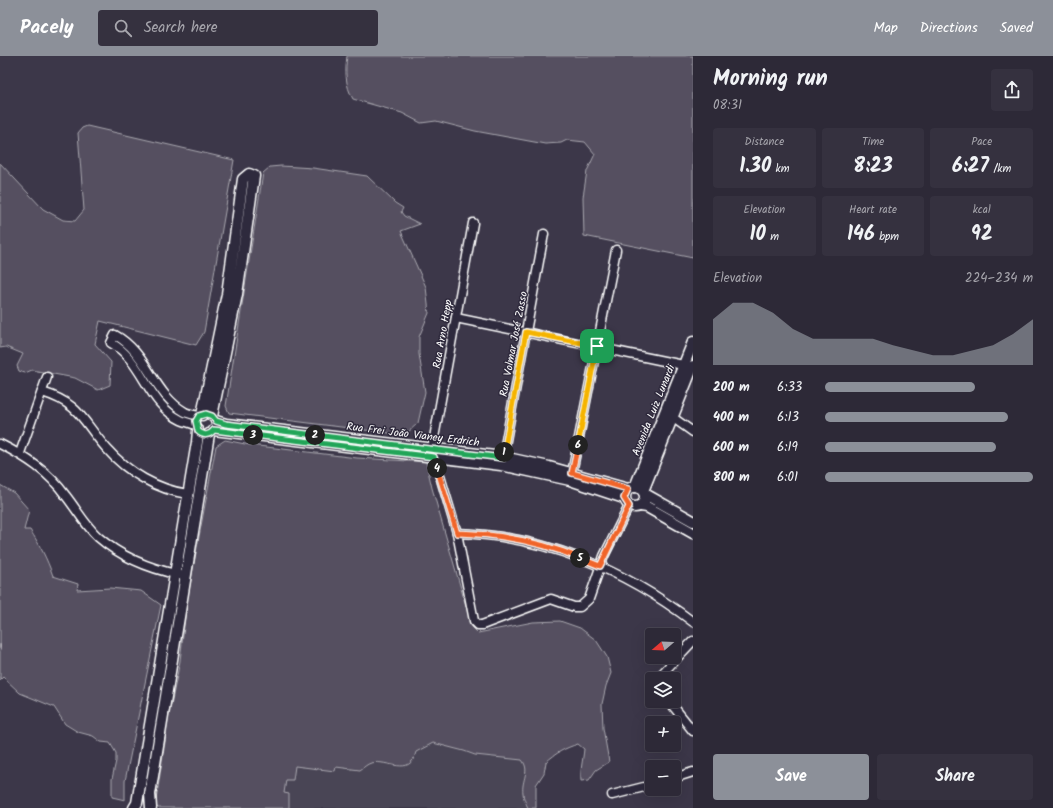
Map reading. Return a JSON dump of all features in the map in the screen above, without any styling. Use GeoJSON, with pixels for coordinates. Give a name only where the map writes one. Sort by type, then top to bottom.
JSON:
{"type":"FeatureCollection","features":[{"type":"Feature","properties":{"kind":"street"},"geometry":{"type":"LineString","coordinates":[[134,808],[137,803],[197,442],[206,423],[237,294],[254,176],[249,174],[243,179],[227,294],[206,423],[186,576],[150,794],[151,808]]}},
{"type":"Feature","properties":{"kind":"street","name":"Rua Arno Hepp"},"geometry":{"type":"LineString","coordinates":[[433,453],[473,223]]}},
{"type":"Feature","properties":{"kind":"street","name":"Rua Volmar José Zasso"},"geometry":{"type":"LineString","coordinates":[[502,461],[544,234]]}},
{"type":"Feature","properties":{"kind":"street"},"geometry":{"type":"LineString","coordinates":[[572,473],[616,250]]}},
{"type":"Feature","properties":{"kind":"street"},"geometry":{"type":"LineString","coordinates":[[456,318],[690,366]]}},
{"type":"Feature","properties":{"kind":"street","name":"Rua Frei João Vianey Erdrich"},"geometry":{"type":"LineString","coordinates":[[206,423],[174,404],[160,387],[135,350],[115,335],[111,343],[129,356],[152,392],[168,411],[180,420],[502,461],[572,473],[634,494],[693,521]]}},
{"type":"Feature","properties":{"kind":"street","name":"Avenida Luiz Lunardi"},"geometry":{"type":"LineString","coordinates":[[634,494],[672,417],[690,366],[693,342]]}},
{"type":"Feature","properties":{"kind":"street","name":"Avenida Luiz Lunardi"},"geometry":{"type":"LineString","coordinates":[[634,494],[690,366]]}},
{"type":"Feature","properties":{"kind":"street"},"geometry":{"type":"LineString","coordinates":[[20,453],[47,377]]}},
{"type":"Feature","properties":{"kind":"street"},"geometry":{"type":"LineString","coordinates":[[42,392],[62,399],[76,409],[108,450],[131,470],[157,485],[188,494]]}},
{"type":"Feature","properties":{"kind":"street"},"geometry":{"type":"LineString","coordinates":[[672,417],[693,432]]}},
{"type":"Feature","properties":{"kind":"street"},"geometry":{"type":"LineString","coordinates":[[0,444],[20,453],[37,465],[52,479],[84,522],[106,543],[132,560],[175,574],[186,576]]}},
{"type":"Feature","properties":{"kind":"street"},"geometry":{"type":"LineString","coordinates":[[433,453],[457,533],[474,621],[478,625],[551,599],[574,607],[580,607],[590,599],[600,566],[634,494]]}},
{"type":"Feature","properties":{"kind":"street","name":"Rua Frei João Vianey Erdrich"},"geometry":{"type":"LineString","coordinates":[[502,461],[570,480],[634,494]]}},
{"type":"Feature","properties":{"kind":"street"},"geometry":{"type":"LineString","coordinates":[[634,494],[635,508],[641,506],[653,510],[693,532]]}},
{"type":"Feature","properties":{"kind":"street"},"geometry":{"type":"LineString","coordinates":[[457,533],[489,535],[531,542],[566,552],[600,566],[655,594],[693,622]]}},
{"type":"Feature","properties":{"kind":"street"},"geometry":{"type":"LineString","coordinates":[[664,672],[693,641]]}},
{"type":"Feature","properties":{"kind":"street"},"geometry":{"type":"LineString","coordinates":[[674,708],[693,731]]}},
{"type":"Feature","properties":{"kind":"street"},"geometry":{"type":"LineString","coordinates":[[681,776],[693,772]]}},
{"type":"Feature","properties":{"kind":"street"},"geometry":{"type":"LineString","coordinates":[[612,794],[645,787]]}},
{"type":"Feature","properties":{"kind":"shaded area"},"geometry":{"type":"Polygon","coordinates":[[[347,56],[693,56],[693,258],[584,236],[583,197],[587,171],[595,154],[585,142],[567,140],[561,143],[545,144],[475,131],[436,121],[421,123],[402,113],[353,99],[348,88],[346,78],[347,56]]]}},
{"type":"Feature","properties":{"kind":"shaded area"},"geometry":{"type":"Polygon","coordinates":[[[87,126],[234,160],[204,332],[196,345],[100,321],[95,344],[111,362],[110,385],[98,390],[75,378],[32,370],[25,373],[19,371],[17,366],[23,354],[6,347],[0,348],[0,163],[43,209],[63,220],[75,221],[84,210],[78,133],[82,128],[87,126]]]}},
{"type":"Feature","properties":{"kind":"shaded area"},"geometry":{"type":"Polygon","coordinates":[[[281,166],[313,168],[367,176],[395,203],[403,208],[401,212],[404,216],[420,224],[401,231],[426,287],[429,313],[419,337],[419,354],[425,392],[418,423],[405,435],[229,413],[226,406],[263,173],[270,167],[281,166]]]}},
{"type":"Feature","properties":{"kind":"shaded area"},"geometry":{"type":"Polygon","coordinates":[[[225,440],[250,445],[357,458],[426,462],[432,488],[472,627],[478,633],[533,622],[560,621],[580,628],[596,640],[607,657],[611,673],[602,704],[603,728],[609,762],[596,770],[589,780],[581,781],[584,749],[578,744],[557,753],[546,762],[544,773],[536,785],[536,808],[528,808],[524,797],[523,788],[526,768],[522,760],[475,755],[433,743],[416,752],[413,760],[404,766],[378,762],[371,763],[360,770],[336,767],[335,771],[295,766],[293,780],[286,780],[284,793],[289,794],[289,808],[158,808],[155,805],[170,710],[180,661],[187,601],[216,446],[225,440]]]}},
{"type":"Feature","properties":{"kind":"shaded area"},"geometry":{"type":"Polygon","coordinates":[[[0,485],[14,493],[29,510],[24,530],[30,530],[34,536],[43,552],[53,576],[78,584],[77,590],[110,588],[141,591],[161,605],[125,781],[125,800],[112,797],[112,779],[116,761],[116,753],[110,743],[101,742],[93,736],[78,732],[65,724],[54,707],[20,693],[3,677],[0,680],[0,485]]]}},
{"type":"Feature","properties":{"kind":"shaded area"},"geometry":{"type":"Polygon","coordinates":[[[433,743],[475,755],[522,760],[525,763],[527,772],[524,783],[525,801],[528,808],[289,808],[284,794],[286,780],[295,766],[335,771],[336,767],[360,770],[370,763],[385,763],[400,767],[415,759],[416,752],[433,743]]]}},
{"type":"Feature","properties":{"kind":"route"},"geometry":{"type":"LineString","coordinates":[[526,332],[597,346],[572,473],[628,489],[624,498],[629,506],[615,532],[600,566],[566,552],[531,542],[477,533],[457,533],[434,457],[214,430],[212,433],[206,435],[198,431],[195,424],[199,416],[202,414],[209,414],[216,421],[226,424],[456,451],[503,458],[526,332]]}}]}
